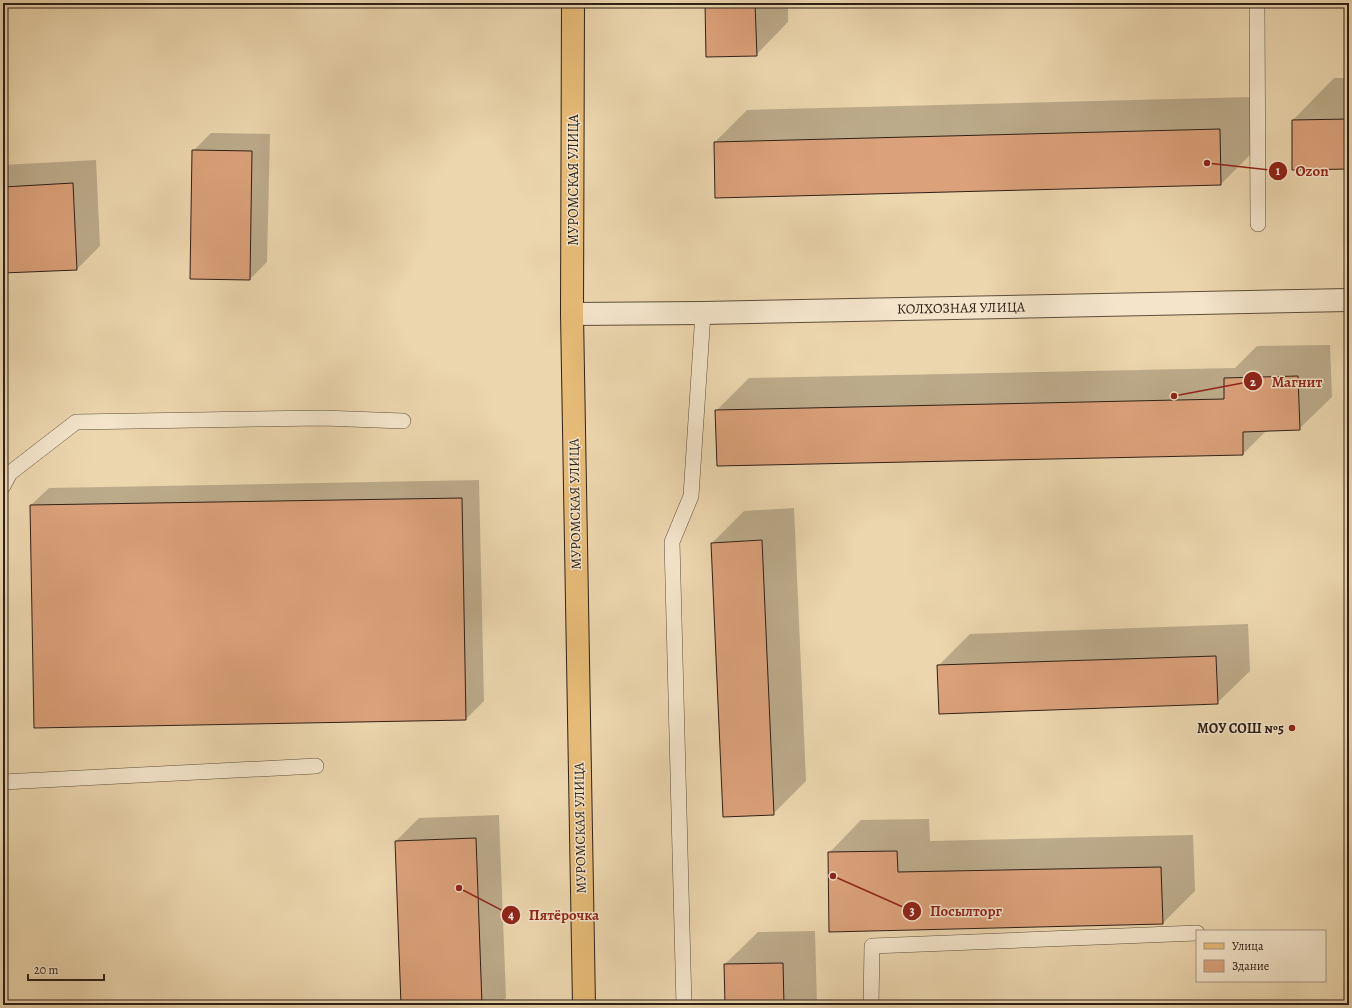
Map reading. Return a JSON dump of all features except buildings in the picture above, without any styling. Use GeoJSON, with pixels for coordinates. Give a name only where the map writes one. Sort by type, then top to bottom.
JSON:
{"type":"FeatureCollection","features":[{"type":"Feature","properties":{"kind":"main road","name":"МУРОМСКАЯ УЛИЦА"},"geometry":{"type":"LineString","coordinates":[[574,3],[572,314],[584,1005]]}},
{"type":"Feature","properties":{"kind":"street","name":"КОЛХОЗНАЯ УЛИЦА"},"geometry":{"type":"LineString","coordinates":[[572,314],[703,313],[1349,300]]}},
{"type":"Feature","properties":{"kind":"lane"},"geometry":{"type":"LineString","coordinates":[[1256,3],[1258,224]]}},
{"type":"Feature","properties":{"kind":"lane"},"geometry":{"type":"LineString","coordinates":[[684,1005],[672,542],[691,496],[703,313]]}},
{"type":"Feature","properties":{"kind":"lane"},"geometry":{"type":"LineString","coordinates":[[3,486],[10,473],[76,422],[323,418],[402,421]]}},
{"type":"Feature","properties":{"kind":"lane"},"geometry":{"type":"LineString","coordinates":[[3,782],[316,766]]}},
{"type":"Feature","properties":{"kind":"lane"},"geometry":{"type":"LineString","coordinates":[[871,1005],[872,946],[1196,933]]}},
{"type":"Feature","properties":{"kind":"place","name":"Ozon"},"geometry":{"type":"Point","coordinates":[1207,163]}},
{"type":"Feature","properties":{"kind":"place","name":"Магнит"},"geometry":{"type":"Point","coordinates":[1174,396]}},
{"type":"Feature","properties":{"kind":"place","name":"МОУ СОШ №5"},"geometry":{"type":"Point","coordinates":[1292,728]}},
{"type":"Feature","properties":{"kind":"place","name":"Посылторг"},"geometry":{"type":"Point","coordinates":[833,876]}},
{"type":"Feature","properties":{"kind":"place","name":"Пятёрочка"},"geometry":{"type":"Point","coordinates":[459,888]}}]}
